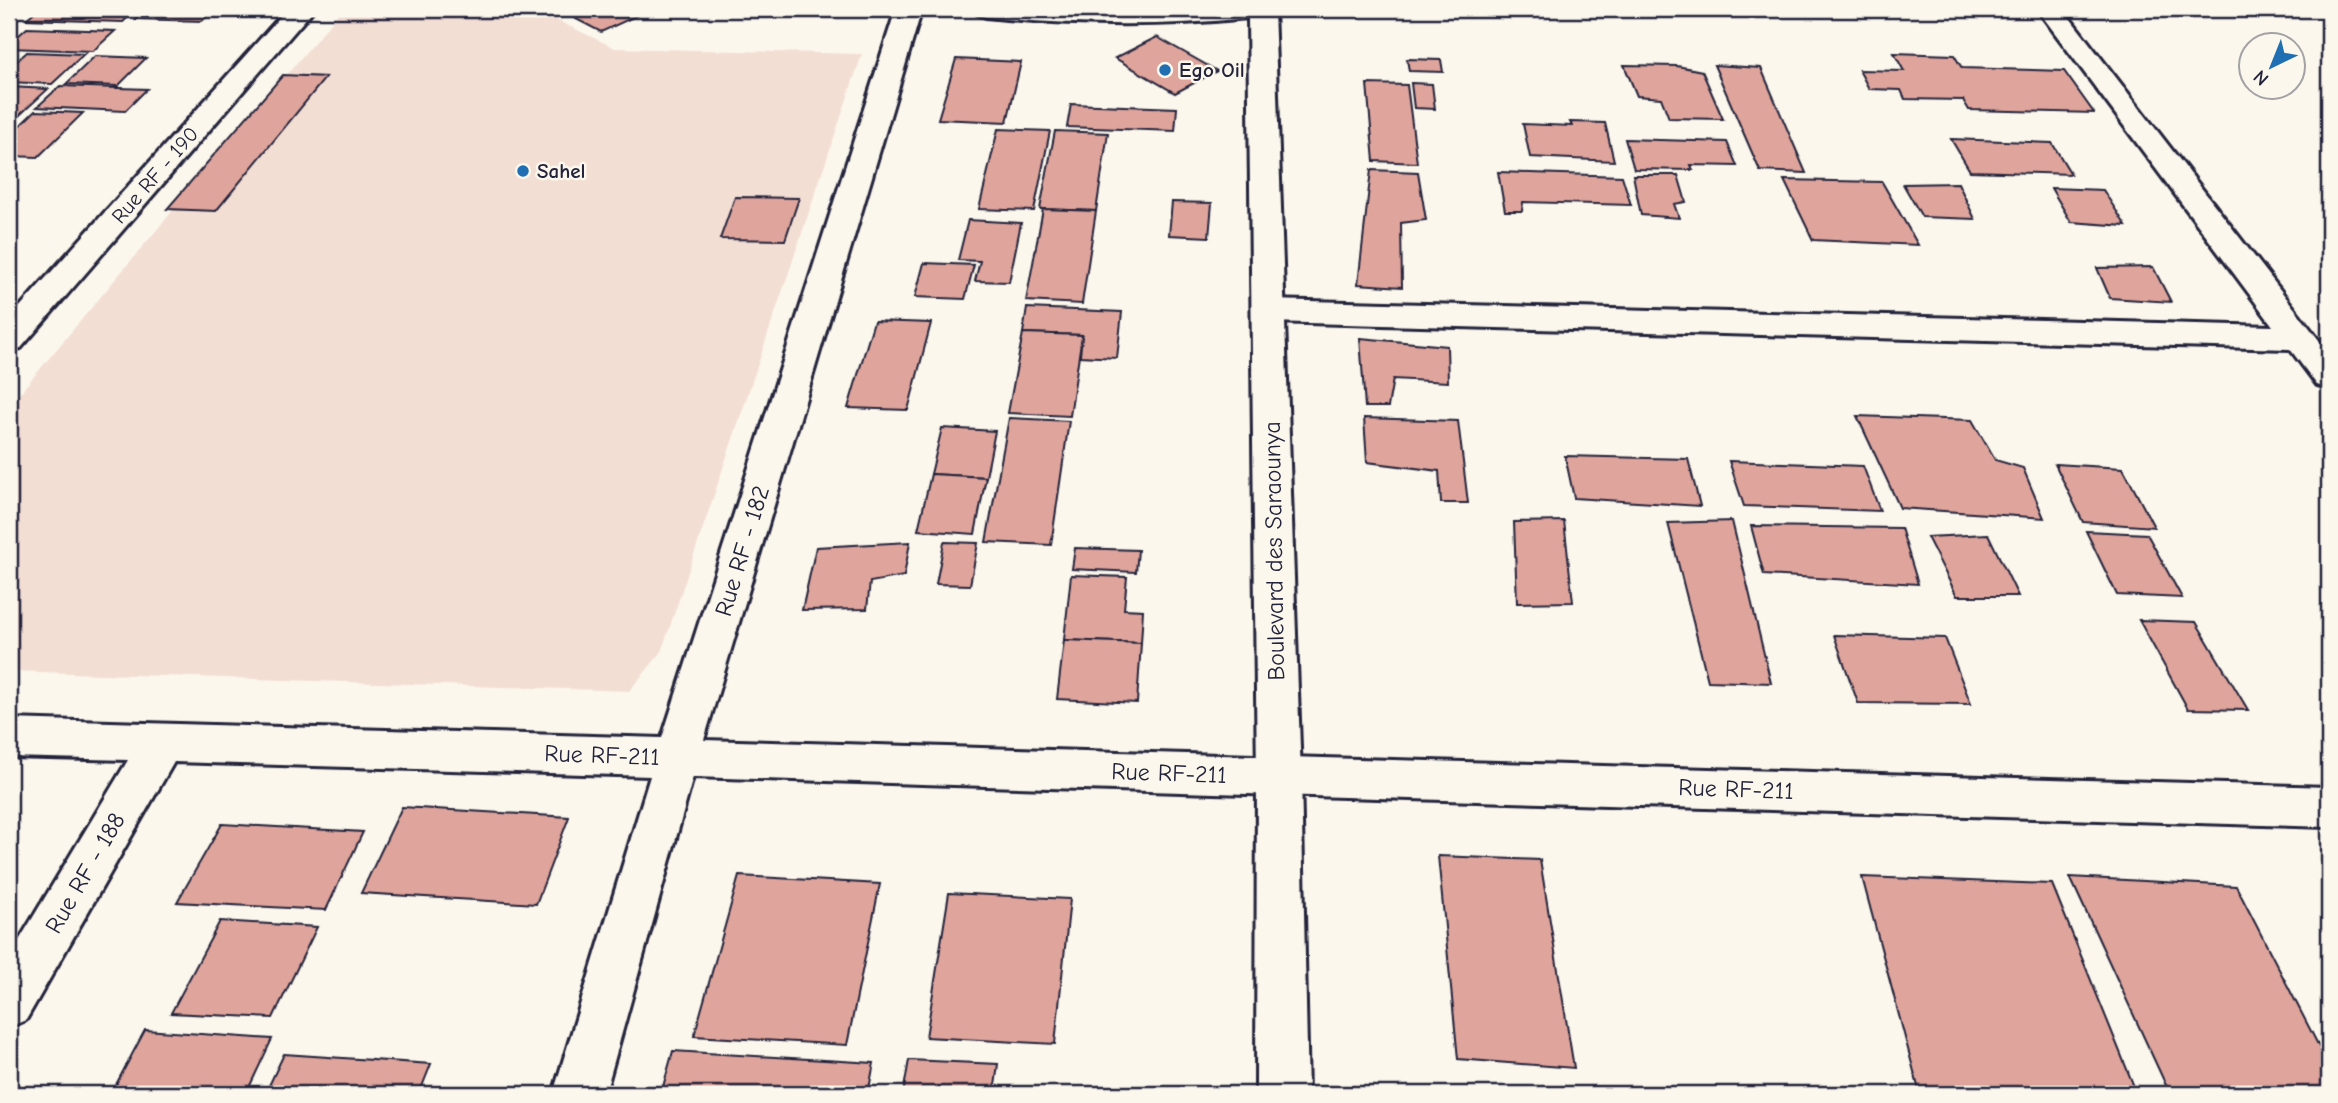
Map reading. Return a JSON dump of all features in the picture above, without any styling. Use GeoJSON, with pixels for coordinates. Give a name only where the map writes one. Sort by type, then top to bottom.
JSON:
{"type":"FeatureCollection","features":[{"type":"Feature","properties":{"kind":"street","name":"Rue RF - 190"},"geometry":{"type":"LineString","coordinates":[[9,340],[301,9]]}},
{"type":"Feature","properties":{"kind":"street","name":"Rue RF - 182"},"geometry":{"type":"LineString","coordinates":[[579,1094],[677,758],[909,9]]}},
{"type":"Feature","properties":{"kind":"street"},"geometry":{"type":"LineString","coordinates":[[986,9],[1101,19],[1191,17],[1259,9]]}},
{"type":"Feature","properties":{"kind":"street","name":"Boulevard des Saraounya"},"geometry":{"type":"LineString","coordinates":[[1259,9],[1269,311],[1279,776],[1282,1094]]}},
{"type":"Feature","properties":{"kind":"street"},"geometry":{"type":"LineString","coordinates":[[2050,9],[2329,377]]}},
{"type":"Feature","properties":{"kind":"street"},"geometry":{"type":"LineString","coordinates":[[1269,311],[2299,338]]}},
{"type":"Feature","properties":{"kind":"street","name":"Rue RF-211"},"geometry":{"type":"LineString","coordinates":[[9,738],[2329,807]]}},
{"type":"Feature","properties":{"kind":"street","name":"Rue RF - 188"},"geometry":{"type":"LineString","coordinates":[[9,1003],[162,742]]}},
{"type":"Feature","properties":{"kind":"shaded area"},"geometry":{"type":"Polygon","coordinates":[[[342,9],[533,9],[615,48],[862,54],[661,653],[629,691],[9,671],[9,406],[342,9]]]}},
{"type":"Feature","properties":{"kind":"building"},"geometry":{"type":"Polygon","coordinates":[[[38,9],[137,9],[123,22],[26,19],[38,9]]]}},
{"type":"Feature","properties":{"kind":"building"},"geometry":{"type":"Polygon","coordinates":[[[146,9],[215,9],[202,21],[135,19],[146,9]]]}},
{"type":"Feature","properties":{"kind":"building"},"geometry":{"type":"Polygon","coordinates":[[[557,9],[646,9],[649,10],[601,32],[557,9]]]}},
{"type":"Feature","properties":{"kind":"building"},"geometry":{"type":"Polygon","coordinates":[[[27,28],[115,31],[93,51],[9,48],[9,44],[27,28]]]}},
{"type":"Feature","properties":{"kind":"building"},"geometry":{"type":"Polygon","coordinates":[[[1157,37],[1217,71],[1175,93],[1115,58],[1157,37]]]}},
{"type":"Feature","properties":{"kind":"building"},"geometry":{"type":"Polygon","coordinates":[[[27,52],[84,54],[52,84],[9,82],[9,68],[27,52]]]}},
{"type":"Feature","properties":{"kind":"building"},"geometry":{"type":"Polygon","coordinates":[[[1894,53],[1954,55],[1962,68],[2064,71],[2094,113],[1969,110],[1963,100],[1905,99],[1901,90],[1869,89],[1859,70],[1904,71],[1894,53]]]}},
{"type":"Feature","properties":{"kind":"building"},"geometry":{"type":"Polygon","coordinates":[[[95,56],[146,58],[118,86],[66,84],[95,56]]]}},
{"type":"Feature","properties":{"kind":"building"},"geometry":{"type":"Polygon","coordinates":[[[956,59],[1021,62],[1007,122],[938,119],[956,59]]]}},
{"type":"Feature","properties":{"kind":"building"},"geometry":{"type":"Polygon","coordinates":[[[1407,59],[1441,60],[1443,72],[1409,71],[1407,59]]]}},
{"type":"Feature","properties":{"kind":"building"},"geometry":{"type":"Polygon","coordinates":[[[1624,65],[1677,66],[1702,71],[1723,119],[1669,118],[1661,98],[1637,96],[1624,65]]]}},
{"type":"Feature","properties":{"kind":"building"},"geometry":{"type":"Polygon","coordinates":[[[1714,65],[1761,68],[1806,173],[1760,171],[1714,65]]]}},
{"type":"Feature","properties":{"kind":"building"},"geometry":{"type":"Polygon","coordinates":[[[283,75],[326,77],[216,211],[167,209],[283,75]]]}},
{"type":"Feature","properties":{"kind":"building"},"geometry":{"type":"Polygon","coordinates":[[[1411,83],[1432,84],[1435,109],[1414,108],[1411,83]]]}},
{"type":"Feature","properties":{"kind":"building"},"geometry":{"type":"Polygon","coordinates":[[[1367,84],[1407,85],[1417,163],[1374,161],[1367,84]]]}},
{"type":"Feature","properties":{"kind":"building"},"geometry":{"type":"Polygon","coordinates":[[[60,86],[147,89],[125,111],[37,107],[60,86]]]}},
{"type":"Feature","properties":{"kind":"building"},"geometry":{"type":"Polygon","coordinates":[[[9,87],[48,89],[9,125],[9,87]]]}},
{"type":"Feature","properties":{"kind":"building"},"geometry":{"type":"Polygon","coordinates":[[[1071,104],[1177,108],[1175,131],[1067,127],[1071,104]]]}},
{"type":"Feature","properties":{"kind":"building"},"geometry":{"type":"Polygon","coordinates":[[[35,111],[83,113],[38,157],[9,156],[9,136],[35,111]]]}},
{"type":"Feature","properties":{"kind":"building"},"geometry":{"type":"Polygon","coordinates":[[[1570,122],[1605,123],[1614,161],[1530,157],[1523,124],[1572,126],[1570,122]]]}},
{"type":"Feature","properties":{"kind":"building"},"geometry":{"type":"Polygon","coordinates":[[[998,129],[1050,131],[1034,211],[979,209],[998,129]]]}},
{"type":"Feature","properties":{"kind":"building"},"geometry":{"type":"Polygon","coordinates":[[[1055,131],[1108,133],[1096,211],[1040,209],[1055,131]]]}},
{"type":"Feature","properties":{"kind":"building"},"geometry":{"type":"Polygon","coordinates":[[[1625,139],[1727,142],[1737,166],[1691,165],[1693,170],[1634,169],[1625,139]]]}},
{"type":"Feature","properties":{"kind":"building"},"geometry":{"type":"Polygon","coordinates":[[[1951,139],[2052,143],[2071,174],[1970,171],[1951,139]]]}},
{"type":"Feature","properties":{"kind":"building"},"geometry":{"type":"Polygon","coordinates":[[[1371,170],[1418,172],[1426,220],[1401,223],[1402,287],[1358,284],[1371,170]]]}},
{"type":"Feature","properties":{"kind":"building"},"geometry":{"type":"Polygon","coordinates":[[[1498,172],[1622,176],[1631,205],[1523,202],[1522,211],[1505,211],[1498,172]]]}},
{"type":"Feature","properties":{"kind":"building"},"geometry":{"type":"Polygon","coordinates":[[[1633,175],[1678,175],[1686,202],[1674,204],[1679,218],[1641,215],[1633,175]]]}},
{"type":"Feature","properties":{"kind":"building"},"geometry":{"type":"Polygon","coordinates":[[[1784,180],[1882,182],[1918,245],[1813,240],[1784,180]]]}},
{"type":"Feature","properties":{"kind":"building"},"geometry":{"type":"Polygon","coordinates":[[[1958,183],[1975,219],[1922,217],[1903,184],[1958,183]]]}},
{"type":"Feature","properties":{"kind":"building"},"geometry":{"type":"Polygon","coordinates":[[[2051,188],[2103,190],[2126,226],[2071,222],[2051,188]]]}},
{"type":"Feature","properties":{"kind":"building"},"geometry":{"type":"Polygon","coordinates":[[[735,197],[799,198],[785,240],[720,239],[735,197]]]}},
{"type":"Feature","properties":{"kind":"building"},"geometry":{"type":"Polygon","coordinates":[[[1172,202],[1212,203],[1209,237],[1169,235],[1172,202]]]}},
{"type":"Feature","properties":{"kind":"building"},"geometry":{"type":"Polygon","coordinates":[[[1043,209],[1096,211],[1082,304],[1026,301],[1043,209]]]}},
{"type":"Feature","properties":{"kind":"building"},"geometry":{"type":"Polygon","coordinates":[[[968,220],[1021,223],[1009,282],[975,281],[980,261],[958,260],[968,220]]]}},
{"type":"Feature","properties":{"kind":"building"},"geometry":{"type":"Polygon","coordinates":[[[924,263],[974,265],[965,299],[915,297],[924,263]]]}},
{"type":"Feature","properties":{"kind":"building"},"geometry":{"type":"Polygon","coordinates":[[[2153,267],[2171,302],[2110,298],[2097,268],[2153,267]]]}},
{"type":"Feature","properties":{"kind":"building"},"geometry":{"type":"Polygon","coordinates":[[[1027,308],[1122,312],[1117,358],[1080,356],[1082,335],[1023,333],[1027,308]]]}},
{"type":"Feature","properties":{"kind":"building"},"geometry":{"type":"Polygon","coordinates":[[[874,321],[931,323],[908,410],[848,408],[874,321]]]}},
{"type":"Feature","properties":{"kind":"building"},"geometry":{"type":"Polygon","coordinates":[[[1023,333],[1082,335],[1070,416],[1008,413],[1023,333]]]}},
{"type":"Feature","properties":{"kind":"building"},"geometry":{"type":"Polygon","coordinates":[[[1360,338],[1447,346],[1448,382],[1393,379],[1388,407],[1365,407],[1360,338]]]}},
{"type":"Feature","properties":{"kind":"building"},"geometry":{"type":"Polygon","coordinates":[[[1857,416],[1972,420],[1995,460],[2023,468],[2044,518],[1900,508],[1857,416]]]}},
{"type":"Feature","properties":{"kind":"building"},"geometry":{"type":"Polygon","coordinates":[[[1009,418],[1069,421],[1051,545],[986,542],[1009,418]]]}},
{"type":"Feature","properties":{"kind":"building"},"geometry":{"type":"Polygon","coordinates":[[[1364,418],[1458,421],[1468,503],[1441,503],[1439,471],[1367,462],[1364,418]]]}},
{"type":"Feature","properties":{"kind":"building"},"geometry":{"type":"Polygon","coordinates":[[[942,428],[995,431],[986,477],[931,474],[942,428]]]}},
{"type":"Feature","properties":{"kind":"building"},"geometry":{"type":"Polygon","coordinates":[[[1565,456],[1688,459],[1700,506],[1574,498],[1565,456]]]}},
{"type":"Feature","properties":{"kind":"building"},"geometry":{"type":"Polygon","coordinates":[[[1729,461],[1863,466],[1880,511],[1744,506],[1729,461]]]}},
{"type":"Feature","properties":{"kind":"building"},"geometry":{"type":"Polygon","coordinates":[[[2055,464],[2123,468],[2154,527],[2083,522],[2055,464]]]}},
{"type":"Feature","properties":{"kind":"building"},"geometry":{"type":"Polygon","coordinates":[[[931,474],[986,477],[975,534],[918,530],[931,474]]]}},
{"type":"Feature","properties":{"kind":"building"},"geometry":{"type":"Polygon","coordinates":[[[1564,521],[1573,602],[1517,603],[1514,522],[1564,521]]]}},
{"type":"Feature","properties":{"kind":"building"},"geometry":{"type":"Polygon","coordinates":[[[1732,521],[1771,683],[1708,681],[1668,523],[1732,521]]]}},
{"type":"Feature","properties":{"kind":"building"},"geometry":{"type":"Polygon","coordinates":[[[1751,526],[1901,528],[1918,584],[1764,575],[1751,526]]]}},
{"type":"Feature","properties":{"kind":"building"},"geometry":{"type":"Polygon","coordinates":[[[2086,531],[2147,534],[2182,598],[2117,595],[2086,531]]]}},
{"type":"Feature","properties":{"kind":"building"},"geometry":{"type":"Polygon","coordinates":[[[1988,534],[2018,596],[1957,596],[1927,537],[1988,534]]]}},
{"type":"Feature","properties":{"kind":"building"},"geometry":{"type":"Polygon","coordinates":[[[910,542],[904,576],[870,582],[867,609],[802,610],[816,547],[910,542]]]}},
{"type":"Feature","properties":{"kind":"building"},"geometry":{"type":"Polygon","coordinates":[[[944,542],[978,543],[970,585],[936,584],[944,542]]]}},
{"type":"Feature","properties":{"kind":"building"},"geometry":{"type":"Polygon","coordinates":[[[1075,548],[1138,550],[1136,572],[1072,569],[1075,548]]]}},
{"type":"Feature","properties":{"kind":"building"},"geometry":{"type":"Polygon","coordinates":[[[1071,575],[1127,577],[1124,609],[1143,610],[1141,643],[1064,640],[1071,575]]]}},
{"type":"Feature","properties":{"kind":"building"},"geometry":{"type":"Polygon","coordinates":[[[2139,620],[2196,622],[2248,710],[2188,709],[2139,620]]]}},
{"type":"Feature","properties":{"kind":"building"},"geometry":{"type":"Polygon","coordinates":[[[1834,635],[1945,638],[1971,704],[1858,703],[1834,635]]]}},
{"type":"Feature","properties":{"kind":"building"},"geometry":{"type":"Polygon","coordinates":[[[1064,640],[1141,643],[1137,703],[1057,699],[1064,640]]]}},
{"type":"Feature","properties":{"kind":"building"},"geometry":{"type":"Polygon","coordinates":[[[402,807],[569,817],[536,904],[361,893],[402,807]]]}},
{"type":"Feature","properties":{"kind":"building"},"geometry":{"type":"Polygon","coordinates":[[[222,824],[363,832],[326,910],[177,902],[222,824]]]}},
{"type":"Feature","properties":{"kind":"building"},"geometry":{"type":"Polygon","coordinates":[[[1438,856],[1540,860],[1574,1068],[1458,1059],[1438,856]]]}},
{"type":"Feature","properties":{"kind":"building"},"geometry":{"type":"Polygon","coordinates":[[[739,876],[880,884],[847,1045],[694,1036],[739,876]]]}},
{"type":"Feature","properties":{"kind":"building"},"geometry":{"type":"Polygon","coordinates":[[[1862,877],[2052,884],[2137,1094],[1920,1094],[1862,877]]]}},
{"type":"Feature","properties":{"kind":"building"},"geometry":{"type":"Polygon","coordinates":[[[2070,877],[2236,886],[2329,1066],[2329,1094],[2170,1094],[2070,877]]]}},
{"type":"Feature","properties":{"kind":"building"},"geometry":{"type":"Polygon","coordinates":[[[949,893],[1070,899],[1055,1044],[926,1037],[949,893]]]}},
{"type":"Feature","properties":{"kind":"building"},"geometry":{"type":"Polygon","coordinates":[[[220,921],[317,927],[273,1018],[171,1013],[220,921]]]}},
{"type":"Feature","properties":{"kind":"building"},"geometry":{"type":"Polygon","coordinates":[[[145,1030],[272,1039],[246,1094],[111,1094],[145,1030]]]}},
{"type":"Feature","properties":{"kind":"building"},"geometry":{"type":"Polygon","coordinates":[[[673,1051],[874,1063],[868,1094],[661,1094],[673,1051]]]}},
{"type":"Feature","properties":{"kind":"building"},"geometry":{"type":"Polygon","coordinates":[[[284,1054],[431,1064],[419,1094],[265,1094],[284,1054]]]}},
{"type":"Feature","properties":{"kind":"building"},"geometry":{"type":"Polygon","coordinates":[[[909,1060],[998,1064],[994,1094],[903,1094],[909,1060]]]}},
{"type":"Feature","properties":{"kind":"place","name":"Ego Oil"},"geometry":{"type":"Point","coordinates":[1165,70]}},
{"type":"Feature","properties":{"kind":"place","name":"Sahel"},"geometry":{"type":"Point","coordinates":[523,171]}}]}
